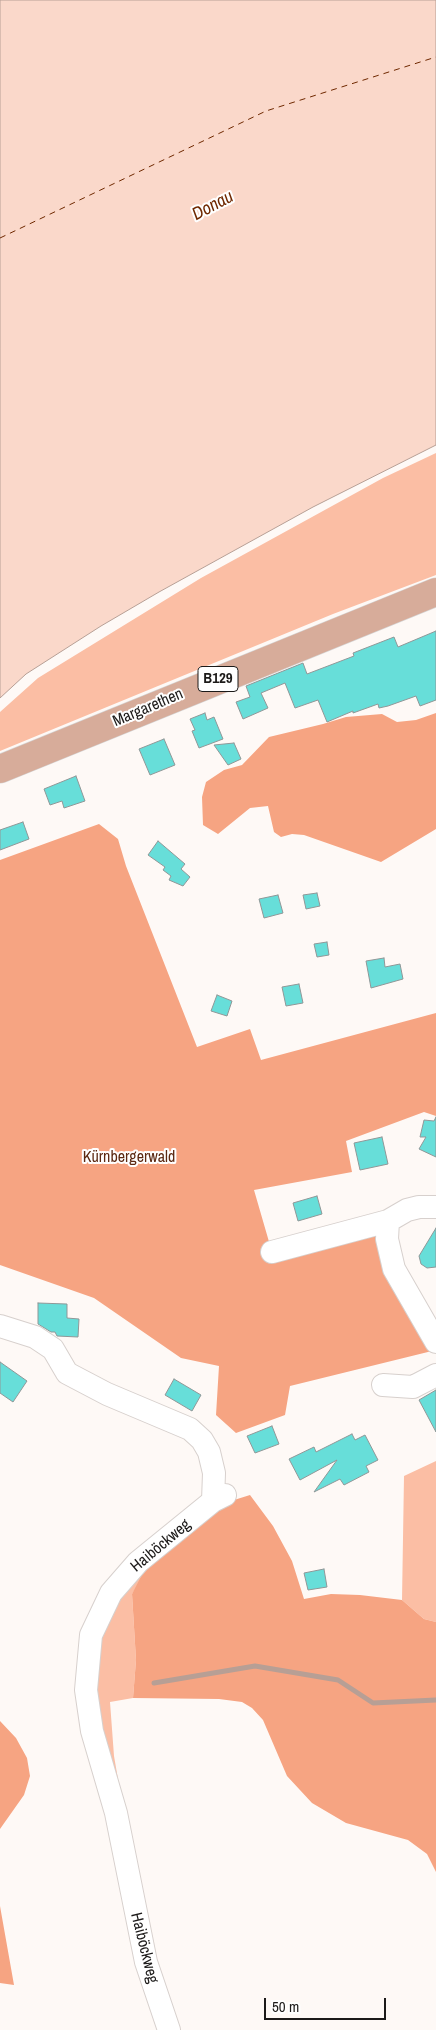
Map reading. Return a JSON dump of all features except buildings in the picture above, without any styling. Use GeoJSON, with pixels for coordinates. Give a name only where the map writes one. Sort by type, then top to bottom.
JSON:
{"type":"FeatureCollection","features":[{"type":"Feature","properties":{"kind":"main road","name":"Margarethen"},"geometry":{"type":"LineString","coordinates":[[0,769],[436,592]]}},
{"type":"Feature","properties":{"kind":"street"},"geometry":{"type":"LineString","coordinates":[[272,1252],[388,1221],[407,1210],[419,1206],[436,1207]]}},
{"type":"Feature","properties":{"kind":"street"},"geometry":{"type":"LineString","coordinates":[[388,1221],[386,1239],[394,1269],[436,1342]]}},
{"type":"Feature","properties":{"kind":"street","name":"Haiböckweg"},"geometry":{"type":"LineString","coordinates":[[0,1326],[35,1338],[53,1349],[67,1373],[107,1394],[190,1429],[202,1440],[209,1452],[219,1498],[138,1562],[111,1594],[91,1635],[86,1690],[92,1730],[116,1813],[146,1962],[168,2030]]}},
{"type":"Feature","properties":{"kind":"street"},"geometry":{"type":"LineString","coordinates":[[383,1385],[407,1387],[422,1384],[436,1376]]}},
{"type":"Feature","properties":{"kind":"shaded area"},"geometry":{"type":"Polygon","coordinates":[[[436,453],[436,575],[333,614],[0,751],[0,712],[38,678],[201,578],[383,478],[436,453]]]}},
{"type":"Feature","properties":{"kind":"shaded area"},"geometry":{"type":"Polygon","coordinates":[[[436,1461],[436,1622],[424,1619],[402,1600],[404,1476],[436,1461]]]}},
{"type":"Feature","properties":{"kind":"shaded area"},"geometry":{"type":"Polygon","coordinates":[[[169,1540],[132,1594],[136,1660],[133,1698],[110,1702],[114,1756],[127,1831],[92,1711],[104,1612],[169,1540]]]}},
{"type":"Feature","properties":{"kind":"green space"},"geometry":{"type":"Polygon","coordinates":[[[436,713],[436,829],[381,862],[304,835],[292,834],[281,837],[274,832],[268,806],[250,808],[218,834],[203,825],[202,797],[206,782],[224,770],[242,765],[269,737],[346,717],[382,714],[397,722],[416,720],[436,713]]]}},
{"type":"Feature","properties":{"kind":"green space","name":"Kürnbergerwald"},"geometry":{"type":"Polygon","coordinates":[[[99,824],[118,839],[126,866],[197,1047],[250,1029],[261,1060],[436,1013],[436,1116],[424,1112],[346,1141],[352,1172],[254,1190],[274,1259],[376,1231],[432,1351],[290,1386],[285,1415],[236,1433],[216,1415],[219,1366],[181,1358],[94,1298],[0,1265],[0,860],[99,824]]]}},
{"type":"Feature","properties":{"kind":"green space"},"geometry":{"type":"Polygon","coordinates":[[[250,1495],[273,1526],[292,1561],[304,1599],[331,1594],[402,1600],[424,1619],[436,1622],[436,1872],[427,1854],[408,1840],[346,1823],[312,1803],[287,1776],[263,1720],[252,1708],[242,1702],[219,1699],[133,1698],[136,1660],[132,1594],[145,1569],[215,1506],[250,1495]]]}},
{"type":"Feature","properties":{"kind":"green space"},"geometry":{"type":"Polygon","coordinates":[[[0,1721],[16,1738],[27,1758],[30,1776],[24,1795],[0,1829],[0,1721]]]}},
{"type":"Feature","properties":{"kind":"green space"},"geometry":{"type":"Polygon","coordinates":[[[0,1906],[14,1985],[0,1983],[0,1906]]]}},
{"type":"Feature","properties":{"kind":"water","name":"Donau"},"geometry":{"type":"Polygon","coordinates":[[[0,0],[436,0],[436,445],[313,507],[159,592],[26,674],[0,698],[0,0]]]}},
{"type":"Feature","properties":{"kind":"waterway"},"geometry":{"type":"LineString","coordinates":[[154,1683],[255,1666],[338,1680],[373,1703],[436,1700]]}},
{"type":"Feature","properties":{"kind":"ferry route"},"geometry":{"type":"LineString","coordinates":[[0,238],[266,111],[436,57]]}}]}
